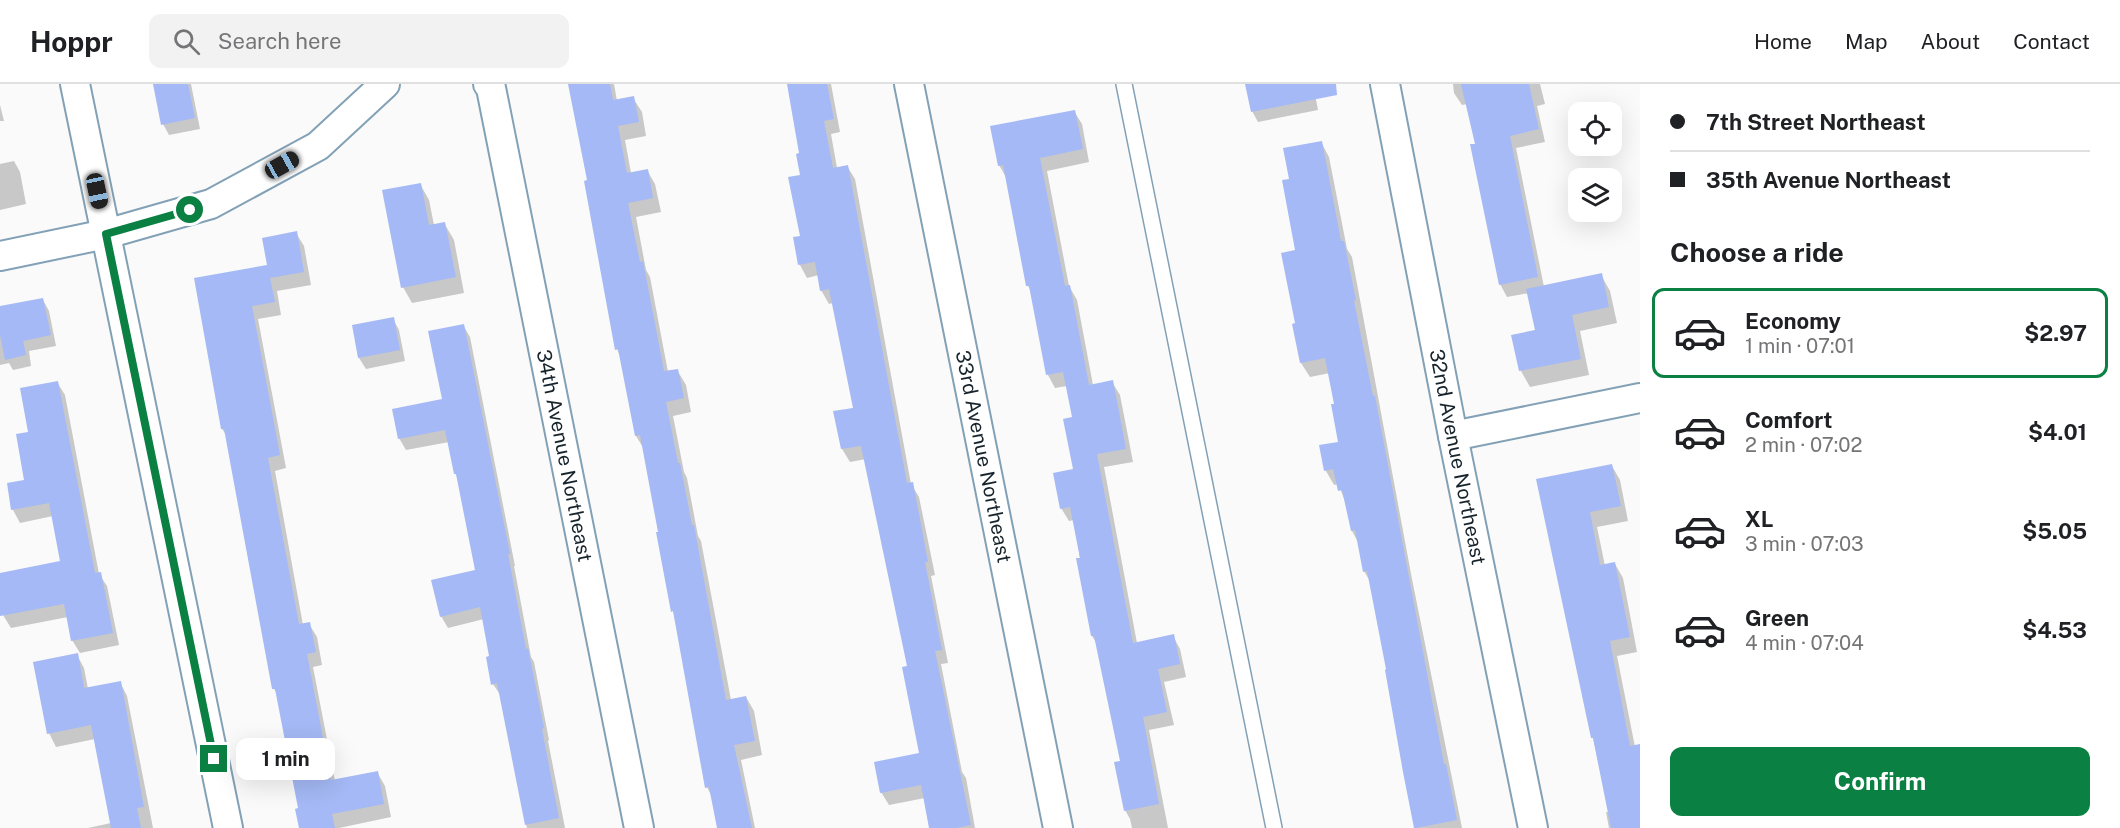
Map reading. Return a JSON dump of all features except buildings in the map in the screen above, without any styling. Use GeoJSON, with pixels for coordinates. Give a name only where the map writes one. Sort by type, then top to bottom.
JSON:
{"type":"FeatureCollection","features":[{"type":"Feature","properties":{"kind":"street"},"geometry":{"type":"LineString","coordinates":[[75,84],[228,828]]}},
{"type":"Feature","properties":{"kind":"street"},"geometry":{"type":"LineString","coordinates":[[0,256],[106,234],[211,204],[318,146],[385,84]]}},
{"type":"Feature","properties":{"kind":"street","name":"34th Avenue Northeast"},"geometry":{"type":"LineString","coordinates":[[488,84],[496,111],[639,828]]}},
{"type":"Feature","properties":{"kind":"street","name":"33rd Avenue Northeast"},"geometry":{"type":"LineString","coordinates":[[909,84],[1058,828]]}},
{"type":"Feature","properties":{"kind":"street","name":"32nd Avenue Northeast"},"geometry":{"type":"LineString","coordinates":[[1384,84],[1533,828]]}},
{"type":"Feature","properties":{"kind":"street"},"geometry":{"type":"LineString","coordinates":[[1453,436],[1640,398]]}},
{"type":"Feature","properties":{"kind":"lane"},"geometry":{"type":"LineString","coordinates":[[1124,84],[1274,828]]}},
{"type":"Feature","properties":{"kind":"route"},"geometry":{"type":"LineString","coordinates":[[190,210],[106,234],[214,759]]}}]}
